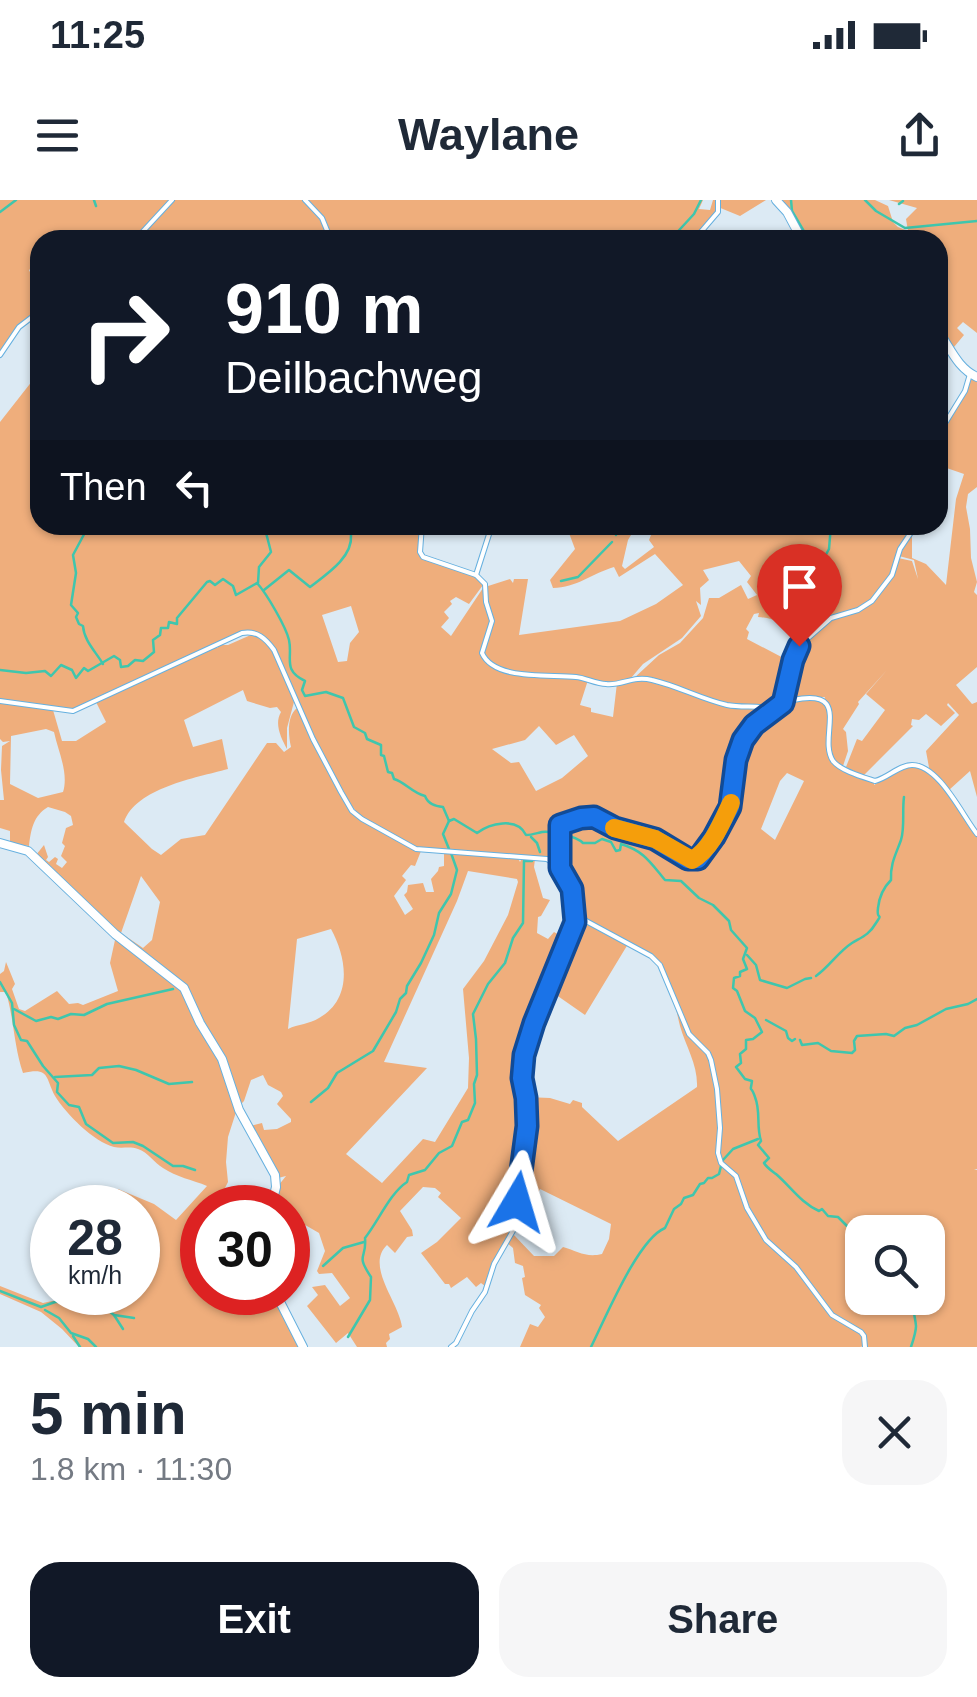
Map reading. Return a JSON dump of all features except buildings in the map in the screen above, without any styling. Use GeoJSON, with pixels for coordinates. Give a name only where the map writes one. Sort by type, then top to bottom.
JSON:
{"type":"FeatureCollection","features":[{"type":"Feature","properties":{"kind":"main road"},"geometry":{"type":"LineString","coordinates":[[776,200],[797,230]]}},
{"type":"Feature","properties":{"kind":"main road"},"geometry":{"type":"LineString","coordinates":[[948,344],[962,368],[974,375]]}},
{"type":"Feature","properties":{"kind":"main road"},"geometry":{"type":"LineString","coordinates":[[0,844],[29,852],[104,925],[184,988],[222,1058],[239,1110],[275,1175],[276,1185]]}},
{"type":"Feature","properties":{"kind":"main road"},"geometry":{"type":"LineString","coordinates":[[287,1315],[303,1347]]}},
{"type":"Feature","properties":{"kind":"street"},"geometry":{"type":"LineString","coordinates":[[145,230],[172,200]]}},
{"type":"Feature","properties":{"kind":"street"},"geometry":{"type":"LineString","coordinates":[[305,200],[322,218],[327,230]]}},
{"type":"Feature","properties":{"kind":"street"},"geometry":{"type":"LineString","coordinates":[[703,230],[718,212],[718,200]]}},
{"type":"Feature","properties":{"kind":"street"},"geometry":{"type":"LineString","coordinates":[[0,354],[30,319]]}},
{"type":"Feature","properties":{"kind":"street"},"geometry":{"type":"LineString","coordinates":[[948,418],[974,375]]}},
{"type":"Feature","properties":{"kind":"street"},"geometry":{"type":"LineString","coordinates":[[421,535],[422,557],[476,575],[485,584],[492,621],[483,656],[504,670],[587,678],[606,684],[631,678],[650,679],[728,705],[773,709]]}},
{"type":"Feature","properties":{"kind":"street"},"geometry":{"type":"LineString","coordinates":[[476,575],[489,535]]}},
{"type":"Feature","properties":{"kind":"street"},"geometry":{"type":"LineString","coordinates":[[783,703],[799,646],[831,618],[863,608],[872,601],[892,575],[909,535]]}},
{"type":"Feature","properties":{"kind":"street"},"geometry":{"type":"LineString","coordinates":[[0,701],[73,711],[242,633],[252,632],[274,650],[340,792],[362,819],[416,849],[540,858],[560,868],[572,889],[573,931],[534,1023],[522,1064],[527,1126],[514,1229],[494,1264],[485,1292],[451,1347]]}},
{"type":"Feature","properties":{"kind":"street"},"geometry":{"type":"LineString","coordinates":[[560,868],[560,825],[594,817],[615,828],[655,839],[688,859],[698,859],[730,807],[736,760],[743,740],[773,709],[802,699],[825,702],[830,715],[834,762],[875,781],[917,765],[949,791],[977,834]]}},
{"type":"Feature","properties":{"kind":"street"},"geometry":{"type":"LineString","coordinates":[[575,915],[651,956],[660,965],[689,1034],[711,1060],[718,1094],[721,1163],[736,1176],[747,1208],[766,1240],[796,1266],[832,1315],[861,1332],[864,1347]]}},
{"type":"Feature","properties":{"kind":"shaded area"},"geometry":{"type":"Polygon","coordinates":[[[0,200],[703,200],[699,209],[710,210],[713,200],[766,200],[740,216],[718,207],[705,230],[30,230],[30,318],[0,353],[0,200]]]}},
{"type":"Feature","properties":{"kind":"shaded area"},"geometry":{"type":"Polygon","coordinates":[[[779,200],[875,200],[888,206],[893,222],[906,230],[798,230],[779,200]]]}},
{"type":"Feature","properties":{"kind":"shaded area"},"geometry":{"type":"Polygon","coordinates":[[[889,200],[977,200],[977,333],[963,322],[957,328],[964,335],[954,347],[948,340],[948,230],[908,230],[906,219],[917,208],[889,200]]]}},
{"type":"Feature","properties":{"kind":"shaded area"},"geometry":{"type":"Polygon","coordinates":[[[977,378],[977,487],[968,494],[966,507],[977,582],[977,667],[956,685],[972,704],[977,702],[977,797],[970,771],[949,790],[939,778],[930,773],[926,751],[959,715],[948,703],[955,713],[941,726],[926,714],[919,720],[912,719],[913,726],[863,776],[846,767],[857,739],[862,741],[885,710],[866,694],[887,670],[858,702],[843,729],[848,751],[842,769],[874,785],[901,769],[917,766],[939,780],[977,836],[977,1347],[868,1347],[865,1343],[860,1347],[520,1347],[530,1324],[538,1327],[545,1317],[541,1305],[525,1295],[523,1266],[515,1263],[513,1248],[507,1243],[513,1234],[534,1256],[554,1256],[563,1247],[596,1255],[602,1254],[611,1224],[540,1189],[520,1225],[512,1229],[485,1286],[481,1283],[476,1287],[467,1277],[451,1288],[421,1253],[461,1218],[438,1197],[441,1193],[435,1188],[423,1187],[400,1211],[413,1236],[407,1237],[395,1253],[387,1245],[381,1254],[381,1274],[402,1327],[389,1334],[387,1347],[357,1347],[348,1333],[336,1343],[310,1310],[310,1303],[318,1295],[312,1287],[325,1285],[340,1306],[350,1298],[332,1273],[317,1271],[325,1251],[319,1233],[310,1228],[310,1185],[279,1185],[286,1176],[278,1178],[250,1126],[262,1123],[264,1130],[277,1129],[291,1122],[277,1104],[283,1096],[281,1092],[268,1085],[263,1075],[251,1080],[239,1106],[224,1061],[222,1064],[237,1109],[228,1137],[228,1182],[204,1185],[168,1171],[142,1150],[114,1147],[98,1139],[66,1111],[45,1075],[38,1071],[23,1073],[6,992],[0,992],[0,974],[6,962],[19,1009],[25,1011],[57,991],[69,1004],[83,1005],[118,991],[110,963],[115,940],[30,856],[118,939],[130,944],[36,855],[44,845],[46,860],[55,857],[62,868],[67,862],[61,856],[65,846],[62,843],[66,828],[73,825],[71,816],[48,807],[36,819],[29,846],[10,843],[10,831],[0,828],[0,800],[4,800],[2,746],[10,741],[0,739],[0,702],[53,710],[62,741],[76,741],[106,722],[96,702],[209,649],[253,634],[269,645],[294,702],[287,728],[287,749],[278,726],[281,712],[277,707],[247,701],[243,690],[184,720],[193,747],[222,739],[228,769],[153,793],[131,810],[124,822],[161,855],[181,839],[205,835],[267,743],[276,743],[284,752],[291,747],[290,720],[297,708],[351,812],[421,851],[415,866],[411,865],[402,876],[406,880],[394,896],[405,915],[413,909],[404,895],[408,885],[423,883],[426,892],[434,892],[431,879],[444,866],[444,853],[518,858],[520,862],[522,858],[535,859],[543,898],[550,900],[538,917],[537,933],[548,939],[554,932],[568,940],[533,1020],[523,1053],[520,1073],[525,1102],[527,1097],[582,1103],[618,1141],[697,1087],[694,1064],[665,974],[653,957],[628,944],[585,1015],[552,992],[534,1038],[524,1082],[527,1048],[541,1007],[573,933],[581,928],[575,927],[576,918],[587,921],[576,913],[572,889],[555,863],[547,858],[416,848],[362,818],[346,799],[313,737],[273,645],[254,632],[240,633],[72,709],[0,700],[0,422],[30,384],[30,535],[421,535],[423,559],[474,576],[483,585],[469,604],[456,597],[450,601],[452,604],[444,612],[449,618],[441,627],[451,636],[483,588],[485,592],[485,587],[510,579],[513,583],[514,579],[528,579],[519,635],[620,621],[656,604],[683,585],[655,554],[619,577],[614,567],[569,586],[553,588],[550,580],[575,549],[570,535],[631,535],[622,566],[625,569],[654,547],[649,540],[651,535],[908,535],[890,575],[870,600],[859,609],[830,617],[801,641],[793,638],[796,633],[783,624],[754,614],[746,629],[747,639],[791,662],[780,697],[771,707],[763,706],[775,710],[798,701],[823,702],[825,697],[785,700],[797,653],[831,619],[864,609],[872,602],[892,576],[898,558],[912,561],[918,579],[914,560],[899,556],[911,535],[912,558],[926,564],[946,585],[956,499],[964,474],[948,468],[948,424],[971,380],[977,378]],[[739,561],[703,570],[709,580],[700,588],[701,605],[696,601],[701,616],[682,638],[643,664],[631,678],[607,683],[558,674],[588,680],[580,705],[613,717],[617,683],[633,679],[659,655],[680,643],[703,618],[709,598],[719,598],[741,585],[748,599],[757,595],[747,582],[751,576],[739,561]],[[351,606],[322,615],[338,662],[347,661],[350,643],[359,632],[351,606]],[[539,726],[525,740],[492,749],[511,763],[519,762],[536,791],[562,778],[588,756],[574,735],[556,745],[539,726]],[[46,729],[11,736],[10,784],[38,798],[63,792],[64,785],[54,732],[46,729]],[[787,773],[761,829],[775,840],[804,781],[787,773]],[[468,871],[384,1062],[427,1068],[346,1154],[382,1183],[423,1139],[435,1142],[468,1088],[463,989],[484,961],[508,915],[517,879],[468,871]],[[141,876],[121,933],[143,948],[152,940],[160,902],[141,876]],[[331,929],[297,939],[288,1029],[312,1022],[330,1010],[342,989],[341,952],[331,929]]]}},
{"type":"Feature","properties":{"kind":"shaded area"},"geometry":{"type":"Polygon","coordinates":[[[160,1208],[176,1220],[180,1216],[180,1315],[283,1315],[301,1347],[79,1347],[45,1315],[160,1315],[160,1208]]]}},
{"type":"Feature","properties":{"kind":"shaded area"},"geometry":{"type":"Polygon","coordinates":[[[0,1286],[30,1298],[30,1307],[0,1294],[0,1286]]]}},
{"type":"Feature","properties":{"kind":"waterway"},"geometry":{"type":"LineString","coordinates":[[0,212],[16,200]]}},
{"type":"Feature","properties":{"kind":"waterway"},"geometry":{"type":"LineString","coordinates":[[94,200],[96,206]]}},
{"type":"Feature","properties":{"kind":"waterway"},"geometry":{"type":"LineString","coordinates":[[679,230],[701,200]]}},
{"type":"Feature","properties":{"kind":"waterway"},"geometry":{"type":"LineString","coordinates":[[791,200],[792,211],[803,230]]}},
{"type":"Feature","properties":{"kind":"waterway"},"geometry":{"type":"LineString","coordinates":[[865,200],[905,228],[977,221]]}},
{"type":"Feature","properties":{"kind":"waterway"},"geometry":{"type":"LineString","coordinates":[[899,204],[903,201]]}},
{"type":"Feature","properties":{"kind":"waterway"},"geometry":{"type":"LineString","coordinates":[[84,535],[73,555],[76,573],[71,605],[103,664]]}},
{"type":"Feature","properties":{"kind":"waterway"},"geometry":{"type":"LineString","coordinates":[[258,583],[259,567],[271,552],[267,535]]}},
{"type":"Feature","properties":{"kind":"waterway"},"geometry":{"type":"LineString","coordinates":[[264,590],[289,570],[310,587],[343,558],[351,535]]}},
{"type":"Feature","properties":{"kind":"waterway"},"geometry":{"type":"LineString","coordinates":[[812,569],[829,549],[830,535]]}},
{"type":"Feature","properties":{"kind":"waterway"},"geometry":{"type":"LineString","coordinates":[[561,581],[578,577],[612,542]]}},
{"type":"Feature","properties":{"kind":"waterway"},"geometry":{"type":"LineString","coordinates":[[0,670],[45,671],[51,676],[61,665],[72,670],[76,678],[84,668],[88,671],[114,656],[121,667],[135,660],[143,661],[154,652],[153,640],[160,635],[161,628],[168,628],[169,622],[177,624],[177,618],[207,582],[215,585],[223,579],[233,586],[236,595],[257,583],[287,634],[291,668],[305,681],[305,696],[326,692],[343,698],[354,727],[381,745],[381,755],[394,779],[443,807],[449,821],[454,819],[477,833],[510,824],[526,835],[552,832],[583,843],[602,839],[611,842],[616,851],[621,844],[641,854],[665,880],[681,881],[729,921],[731,930],[747,948],[743,959],[747,969],[734,978],[733,988],[762,1032],[746,1040],[741,1063],[736,1067],[745,1079],[752,1081],[761,1141],[758,1145],[769,1158],[764,1163],[801,1199],[845,1224]]}},
{"type":"Feature","properties":{"kind":"waterway"},"geometry":{"type":"LineString","coordinates":[[816,976],[868,933],[879,918],[879,900],[891,880],[902,835],[904,797]]}},
{"type":"Feature","properties":{"kind":"waterway"},"geometry":{"type":"LineString","coordinates":[[449,821],[443,834],[449,849]]}},
{"type":"Feature","properties":{"kind":"waterway"},"geometry":{"type":"LineString","coordinates":[[531,837],[540,852]]}},
{"type":"Feature","properties":{"kind":"waterway"},"geometry":{"type":"LineString","coordinates":[[311,1102],[328,1088],[337,1073],[373,1051],[396,1012],[451,894],[457,870],[451,853]]}},
{"type":"Feature","properties":{"kind":"waterway"},"geometry":{"type":"LineString","coordinates":[[348,1337],[370,1300],[371,1277],[363,1260],[365,1238],[409,1175],[425,1170],[439,1153],[452,1146],[475,1103],[473,1014],[488,984],[505,963],[523,923],[524,861],[532,861]]}},
{"type":"Feature","properties":{"kind":"waterway"},"geometry":{"type":"LineString","coordinates":[[747,955],[756,965],[760,980],[787,988],[811,978]]}},
{"type":"Feature","properties":{"kind":"waterway"},"geometry":{"type":"LineString","coordinates":[[0,982],[12,1003],[14,1025],[21,1040],[27,1041],[58,1083],[57,1092],[69,1105],[79,1107],[86,1124],[113,1143],[133,1142],[173,1166],[195,1170]]}},
{"type":"Feature","properties":{"kind":"waterway"},"geometry":{"type":"LineString","coordinates":[[14,1009],[36,1021],[58,1019],[173,989]]}},
{"type":"Feature","properties":{"kind":"waterway"},"geometry":{"type":"LineString","coordinates":[[800,1040],[802,1045],[818,1043],[831,1051],[852,1053],[857,1036],[894,1036],[946,1009],[977,999]]}},
{"type":"Feature","properties":{"kind":"waterway"},"geometry":{"type":"LineString","coordinates":[[766,1020],[786,1031],[792,1041],[795,1039]]}},
{"type":"Feature","properties":{"kind":"waterway"},"geometry":{"type":"LineString","coordinates":[[55,1077],[92,1075],[99,1068],[119,1066],[169,1084],[192,1082]]}},
{"type":"Feature","properties":{"kind":"waterway"},"geometry":{"type":"LineString","coordinates":[[723,1160],[733,1149],[758,1139]]}},
{"type":"Feature","properties":{"kind":"waterway"},"geometry":{"type":"LineString","coordinates":[[591,1347],[644,1247],[665,1228],[684,1198],[719,1174],[721,1166]]}},
{"type":"Feature","properties":{"kind":"waterway"},"geometry":{"type":"LineString","coordinates":[[323,1266],[343,1248],[364,1242]]}},
{"type":"Feature","properties":{"kind":"waterway"},"geometry":{"type":"LineString","coordinates":[[0,1291],[41,1307],[75,1301],[134,1318]]}},
{"type":"Feature","properties":{"kind":"waterway"},"geometry":{"type":"LineString","coordinates":[[54,1315],[71,1333],[88,1339],[96,1347]]}},
{"type":"Feature","properties":{"kind":"waterway"},"geometry":{"type":"LineString","coordinates":[[114,1315],[123,1329]]}},
{"type":"Feature","properties":{"kind":"waterway"},"geometry":{"type":"LineString","coordinates":[[911,1347],[915,1315]]}},
{"type":"Feature","properties":{"kind":"waterway"},"geometry":{"type":"LineString","coordinates":[[73,1336],[80,1347]]}},
{"type":"Feature","properties":{"kind":"slow traffic"},"geometry":{"type":"LineString","coordinates":[[614,828],[655,839],[688,859],[698,859],[731,803]]}},
{"type":"Feature","properties":{"kind":"route"},"geometry":{"type":"LineString","coordinates":[[517,1202],[527,1126],[522,1064],[534,1023],[575,922],[572,889],[560,868],[560,825],[594,817],[615,828],[655,839],[688,859],[698,859],[730,807],[736,760],[743,740],[754,725],[783,703],[799,646]]}}]}
